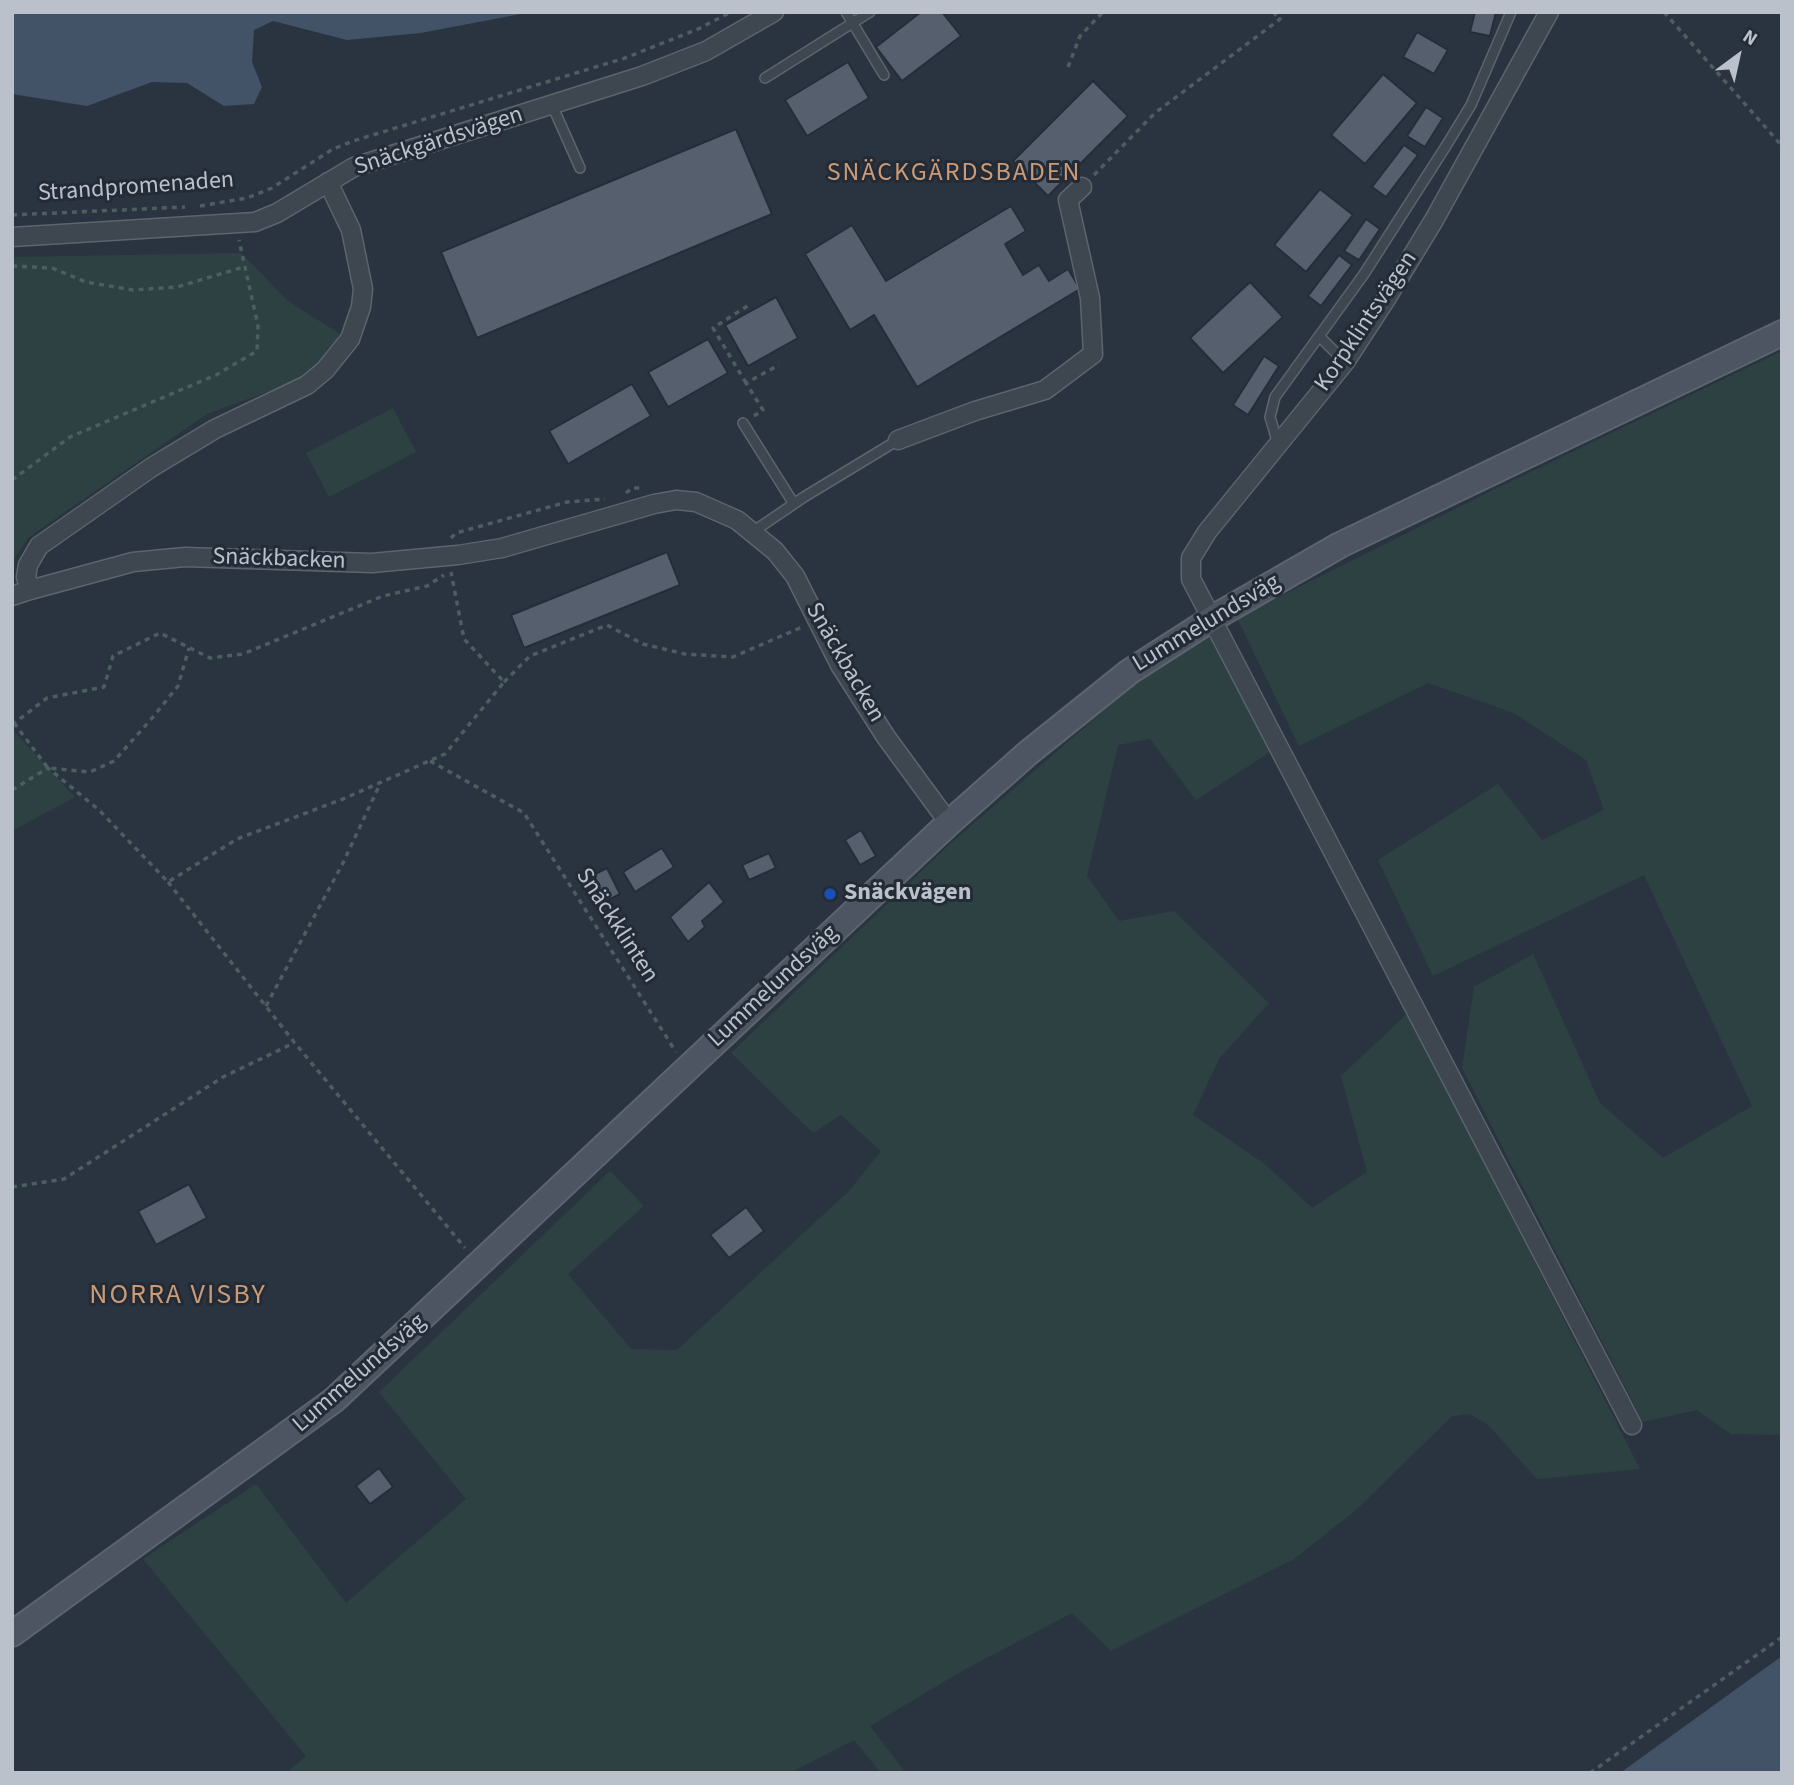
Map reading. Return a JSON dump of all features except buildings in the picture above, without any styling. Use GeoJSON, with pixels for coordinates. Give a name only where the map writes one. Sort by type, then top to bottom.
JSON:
{"type":"FeatureCollection","features":[{"type":"Feature","properties":{"kind":"main road","name":"Lummelundsväg"},"geometry":{"type":"LineString","coordinates":[[12,1634],[334,1400],[949,823],[1028,753],[1129,672],[1213,618],[1340,545],[1782,333]]}},
{"type":"Feature","properties":{"kind":"street","name":"Snäckgärdsvägen"},"geometry":{"type":"LineString","coordinates":[[12,237],[237,224],[277,213],[328,182],[384,156],[642,76],[706,51],[774,12]]}},
{"type":"Feature","properties":{"kind":"street","name":"Korpklintsvägen"},"geometry":{"type":"LineString","coordinates":[[1549,12],[1434,220],[1345,362],[1207,532],[1191,558],[1191,579],[1632,1425]]}},
{"type":"Feature","properties":{"kind":"street"},"geometry":{"type":"LineString","coordinates":[[30,590],[26,577],[28,565],[38,546],[152,467],[215,429],[307,384],[325,370],[351,339],[361,307],[363,289],[351,230],[328,182]]}},
{"type":"Feature","properties":{"kind":"street"},"geometry":{"type":"LineString","coordinates":[[898,440],[975,411],[1045,390],[1093,354],[1090,298],[1068,200],[1082,187]]}},
{"type":"Feature","properties":{"kind":"street","name":"Snäckbacken"},"geometry":{"type":"LineString","coordinates":[[12,596],[133,562],[185,557],[450,563],[676,500],[716,508],[754,531],[775,551],[794,576],[840,665],[880,727],[949,823]]}},
{"type":"Feature","properties":{"kind":"lane"},"geometry":{"type":"LineString","coordinates":[[846,12],[884,75]]}},
{"type":"Feature","properties":{"kind":"lane"},"geometry":{"type":"LineString","coordinates":[[765,78],[870,12]]}},
{"type":"Feature","properties":{"kind":"lane"},"geometry":{"type":"LineString","coordinates":[[1279,445],[1270,417],[1275,397],[1364,274],[1471,105],[1511,12]]}},
{"type":"Feature","properties":{"kind":"lane"},"geometry":{"type":"LineString","coordinates":[[552,105],[580,168]]}},
{"type":"Feature","properties":{"kind":"lane"},"geometry":{"type":"LineString","coordinates":[[1320,337],[1345,362]]}},
{"type":"Feature","properties":{"kind":"lane"},"geometry":{"type":"LineString","coordinates":[[743,423],[794,504]]}},
{"type":"Feature","properties":{"kind":"lane"},"geometry":{"type":"LineString","coordinates":[[754,531],[898,440]]}},
{"type":"Feature","properties":{"kind":"path","name":"Strandpromenaden"},"geometry":{"type":"LineString","coordinates":[[12,215],[230,202],[272,188],[333,149],[392,128],[625,58],[698,29],[731,12]]}},
{"type":"Feature","properties":{"kind":"path"},"geometry":{"type":"LineString","coordinates":[[1068,67],[1080,36],[1103,12]]}},
{"type":"Feature","properties":{"kind":"path"},"geometry":{"type":"LineString","coordinates":[[1273,12],[1280,19]]}},
{"type":"Feature","properties":{"kind":"path"},"geometry":{"type":"LineString","coordinates":[[1082,187],[1155,113],[1280,19],[1284,12]]}},
{"type":"Feature","properties":{"kind":"path"},"geometry":{"type":"LineString","coordinates":[[1664,12],[1782,146]]}},
{"type":"Feature","properties":{"kind":"path"},"geometry":{"type":"LineString","coordinates":[[12,480],[70,437],[216,375],[257,351],[258,326],[237,224]]}},
{"type":"Feature","properties":{"kind":"path"},"geometry":{"type":"LineString","coordinates":[[12,266],[51,268],[86,282],[133,290],[177,287],[244,267]]}},
{"type":"Feature","properties":{"kind":"path"},"geometry":{"type":"LineString","coordinates":[[743,423],[763,410],[713,328],[749,305]]}},
{"type":"Feature","properties":{"kind":"path"},"geometry":{"type":"LineString","coordinates":[[746,383],[779,365]]}},
{"type":"Feature","properties":{"kind":"path"},"geometry":{"type":"LineString","coordinates":[[450,563],[427,586],[383,596],[243,654],[210,658],[160,633],[113,656],[104,687],[47,698],[13,724],[48,768],[99,810],[168,882],[294,1042],[471,1255]]}},
{"type":"Feature","properties":{"kind":"path"},"geometry":{"type":"LineString","coordinates":[[450,563],[464,639],[504,682]]}},
{"type":"Feature","properties":{"kind":"path"},"geometry":{"type":"LineString","coordinates":[[168,882],[237,839],[445,754],[504,682],[530,656],[607,625],[643,644],[685,654],[733,657],[817,620]]}},
{"type":"Feature","properties":{"kind":"path"},"geometry":{"type":"LineString","coordinates":[[12,789],[48,768],[90,772],[114,761],[178,686],[189,648]]}},
{"type":"Feature","properties":{"kind":"path","name":"Snäckklinten"},"geometry":{"type":"LineString","coordinates":[[430,761],[524,813],[679,1057]]}},
{"type":"Feature","properties":{"kind":"path"},"geometry":{"type":"LineString","coordinates":[[266,1006],[309,920],[343,863],[381,782]]}},
{"type":"Feature","properties":{"kind":"path"},"geometry":{"type":"LineString","coordinates":[[12,1187],[64,1179],[223,1077],[294,1042]]}},
{"type":"Feature","properties":{"kind":"path"},"geometry":{"type":"LineString","coordinates":[[1590,1773],[1782,1637]]}},
{"type":"Feature","properties":{"kind":"green space"},"geometry":{"type":"Polygon","coordinates":[[[241,253],[288,301],[340,334],[331,357],[294,382],[207,414],[29,537],[12,562],[12,257],[241,253]]]}},
{"type":"Feature","properties":{"kind":"green space"},"geometry":{"type":"Polygon","coordinates":[[[1782,351],[1782,1435],[1731,1434],[1697,1410],[1643,1422],[1462,1068],[1474,987],[1533,954],[1600,1103],[1663,1158],[1752,1106],[1644,875],[1433,976],[1378,860],[1498,784],[1542,840],[1604,810],[1586,760],[1514,713],[1428,683],[1299,746],[1237,618],[1491,491],[1782,351]]]}},
{"type":"Feature","properties":{"kind":"green space"},"geometry":{"type":"Polygon","coordinates":[[[393,408],[416,452],[329,497],[306,453],[393,408]]]}},
{"type":"Feature","properties":{"kind":"green space"},"geometry":{"type":"Polygon","coordinates":[[[1218,629],[1278,747],[1196,800],[1150,739],[1118,745],[1087,876],[1119,921],[1174,911],[1269,1003],[1219,1059],[1193,1115],[1266,1165],[1312,1208],[1367,1172],[1341,1076],[1408,1013],[1640,1469],[1537,1479],[1488,1425],[1470,1414],[1452,1416],[1355,1511],[1294,1559],[1111,1651],[1072,1613],[962,1671],[870,1726],[906,1773],[881,1773],[854,1740],[790,1773],[286,1773],[306,1756],[143,1559],[256,1484],[346,1603],[466,1499],[379,1392],[610,1171],[644,1206],[568,1274],[631,1349],[677,1350],[849,1191],[881,1151],[841,1115],[813,1133],[731,1053],[950,844],[1129,689],[1218,629]]]}},
{"type":"Feature","properties":{"kind":"green space"},"geometry":{"type":"Polygon","coordinates":[[[12,729],[75,797],[12,831],[12,729]]]}},
{"type":"Feature","properties":{"kind":"water"},"geometry":{"type":"Polygon","coordinates":[[[12,12],[531,12],[421,33],[347,40],[273,21],[254,30],[252,62],[262,87],[254,104],[224,106],[187,83],[152,82],[87,106],[12,94],[12,12]]]}},
{"type":"Feature","properties":{"kind":"water"},"geometry":{"type":"Polygon","coordinates":[[[1782,1656],[1782,1773],[1620,1773],[1782,1656]]]}},
{"type":"Feature","properties":{"kind":"place","name":"Snäckvägen"},"geometry":{"type":"Point","coordinates":[830,894]}},
{"type":"Feature","properties":{"kind":"district","name":"SNÄCKGÄRDSBADEN"},"geometry":{"type":"Point","coordinates":[954,174]}},
{"type":"Feature","properties":{"kind":"district","name":"NORRA VISBY"},"geometry":{"type":"Point","coordinates":[178,1297]}}]}
